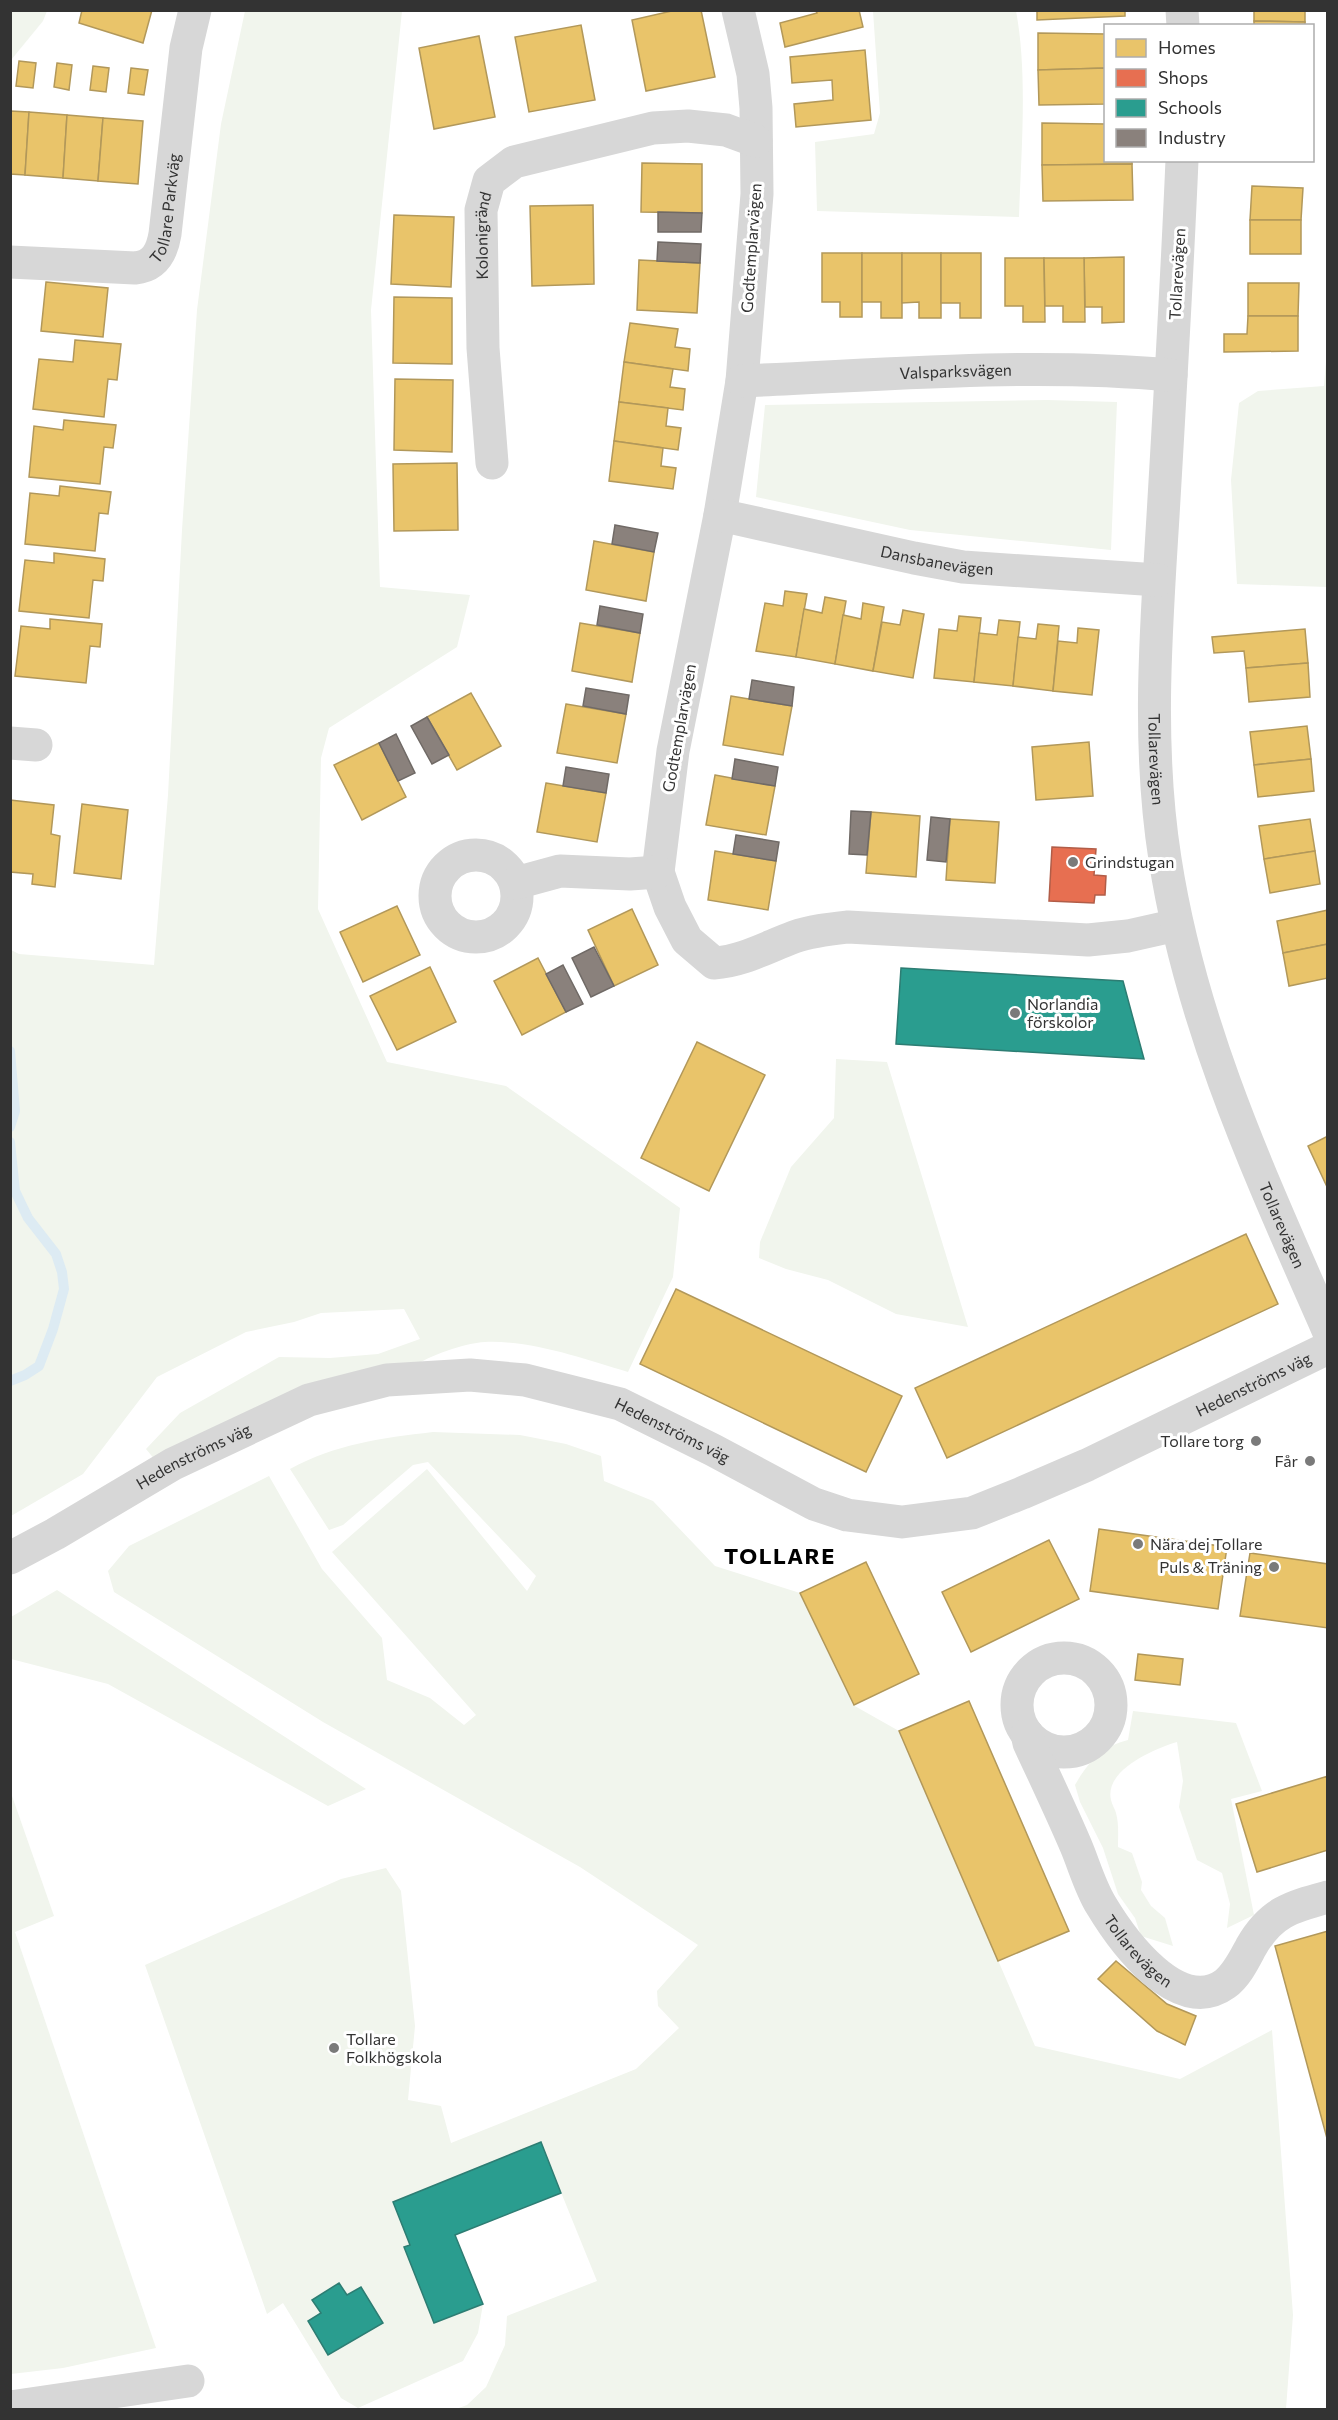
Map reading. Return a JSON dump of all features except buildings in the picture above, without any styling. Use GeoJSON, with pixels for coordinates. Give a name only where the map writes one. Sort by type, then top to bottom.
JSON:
{"type":"FeatureCollection","features":[{"type":"Feature","properties":{"kind":"street","name":"Tollare Parkväg"},"geometry":{"type":"LineString","coordinates":[[10,262],[135,268],[146,267],[154,262],[164,243],[186,48],[195,10]]}},
{"type":"Feature","properties":{"kind":"street","name":"Godtemplarvägen"},"geometry":{"type":"LineString","coordinates":[[738,10],[753,74],[757,194],[742,381],[720,516],[673,751],[658,872],[670,907],[687,940],[714,963],[733,962],[796,936],[848,927],[1088,940],[1128,936],[1177,925]]}},
{"type":"Feature","properties":{"kind":"street","name":"Kolonigränd"},"geometry":{"type":"LineString","coordinates":[[492,463],[483,348],[481,210],[489,182],[514,162],[653,128],[688,126],[726,130],[756,141]]}},
{"type":"Feature","properties":{"kind":"street","name":"Tollarevägen"},"geometry":{"type":"LineString","coordinates":[[1182,162],[1153,697],[1156,776],[1164,856],[1190,981],[1224,1086],[1271,1202],[1328,1330]]}},
{"type":"Feature","properties":{"kind":"street","name":"Valsparksvägen"},"geometry":{"type":"LineString","coordinates":[[742,381],[1009,371],[1136,372],[1171,375]]}},
{"type":"Feature","properties":{"kind":"street","name":"Dansbanevägen"},"geometry":{"type":"LineString","coordinates":[[720,516],[963,567],[1158,580]]}},
{"type":"Feature","properties":{"kind":"street"},"geometry":{"type":"LineString","coordinates":[[516,883],[560,871],[630,874],[658,872]]}},
{"type":"Feature","properties":{"kind":"street","name":"Hedenströms väg"},"geometry":{"type":"LineString","coordinates":[[10,1558],[173,1464],[309,1400],[387,1380],[470,1375],[525,1380],[620,1404],[814,1504],[847,1515],[902,1521],[972,1513],[1022,1493],[1087,1465],[1328,1348]]}},
{"type":"Feature","properties":{"kind":"street","name":"Tollarevägen"},"geometry":{"type":"LineString","coordinates":[[1027,1734],[1100,1903],[1126,1943],[1154,1972],[1182,1989],[1209,1993],[1226,1983],[1242,1964],[1270,1919],[1297,1905],[1328,1897]]}},
{"type":"Feature","properties":{"kind":"street"},"geometry":{"type":"LineString","coordinates":[[10,2407],[188,2381],[162,2409]]}},
{"type":"Feature","properties":{"kind":"shaded area"},"geometry":{"type":"Polygon","coordinates":[[[11,10],[47,11],[43,21],[11,60],[11,10]]]}},
{"type":"Feature","properties":{"kind":"shaded area"},"geometry":{"type":"Polygon","coordinates":[[[245,11],[402,11],[371,310],[380,587],[470,595],[457,647],[329,728],[321,758],[318,909],[387,1062],[506,1086],[680,1208],[673,1277],[628,1372],[558,1351],[521,1344],[485,1342],[457,1347],[412,1367],[160,1466],[146,1449],[180,1413],[279,1357],[330,1358],[378,1354],[420,1339],[404,1309],[321,1313],[294,1322],[246,1332],[157,1377],[83,1474],[11,1516],[11,950],[19,954],[154,965],[168,795],[182,530],[197,310],[221,124],[245,11]]]}},
{"type":"Feature","properties":{"kind":"shaded area"},"geometry":{"type":"Polygon","coordinates":[[[873,11],[1016,11],[1023,87],[1019,217],[817,211],[815,142],[874,134],[880,113],[873,11]]]}},
{"type":"Feature","properties":{"kind":"shaded area"},"geometry":{"type":"Polygon","coordinates":[[[1327,349],[1327,587],[1237,584],[1231,480],[1239,403],[1258,391],[1324,386],[1327,349]]]}},
{"type":"Feature","properties":{"kind":"shaded area"},"geometry":{"type":"Polygon","coordinates":[[[1047,400],[1117,402],[1111,550],[910,530],[756,497],[765,405],[1047,400]]]}},
{"type":"Feature","properties":{"kind":"shaded area"},"geometry":{"type":"Polygon","coordinates":[[[836,1059],[887,1062],[968,1327],[896,1314],[828,1280],[786,1269],[759,1258],[760,1242],[791,1167],[834,1118],[836,1059]]]}},
{"type":"Feature","properties":{"kind":"shaded area"},"geometry":{"type":"Polygon","coordinates":[[[433,1432],[520,1435],[566,1444],[601,1456],[604,1481],[653,1501],[715,1566],[800,1593],[853,1705],[899,1731],[1035,2046],[1180,2079],[1272,2030],[1293,2315],[1286,2409],[456,2409],[467,2405],[486,2387],[505,2345],[507,2316],[597,2281],[541,2143],[393,2202],[410,2245],[404,2248],[434,2323],[483,2304],[478,2333],[463,2361],[358,2408],[341,2398],[283,2303],[267,2314],[145,1965],[341,1879],[386,1868],[401,1891],[415,2026],[408,2100],[441,2106],[451,2143],[636,2069],[679,2028],[658,2006],[657,1991],[698,1945],[580,1867],[323,1722],[114,1592],[108,1571],[129,1546],[269,1476],[322,1569],[382,1638],[387,1680],[430,1698],[464,1725],[476,1715],[332,1552],[427,1469],[527,1591],[536,1576],[428,1462],[413,1465],[343,1525],[329,1530],[290,1469],[307,1460],[359,1443],[433,1432]]]}},
{"type":"Feature","properties":{"kind":"shaded area"},"geometry":{"type":"Polygon","coordinates":[[[57,1590],[366,1789],[328,1806],[108,1684],[11,1659],[11,1617],[57,1590]]]}},
{"type":"Feature","properties":{"kind":"shaded area"},"geometry":{"type":"Polygon","coordinates":[[[1133,1711],[1236,1723],[1262,1791],[1231,1799],[1254,1915],[1227,1928],[1230,1904],[1222,1873],[1197,1860],[1179,1807],[1183,1781],[1177,1742],[1133,1762],[1115,1779],[1111,1789],[1111,1800],[1117,1817],[1118,1847],[1132,1853],[1142,1882],[1141,1890],[1151,1906],[1165,1918],[1173,1946],[1141,1936],[1135,1918],[1118,1894],[1103,1848],[1080,1802],[1075,1785],[1097,1756],[1111,1746],[1128,1740],[1133,1711]]]}},
{"type":"Feature","properties":{"kind":"shaded area"},"geometry":{"type":"Polygon","coordinates":[[[11,1793],[54,1916],[15,1932],[156,2348],[63,2368],[11,2374],[11,1793]]]}},
{"type":"Feature","properties":{"kind":"waterway"},"geometry":{"type":"LineString","coordinates":[[10,1051],[15,1111],[10,1127]]}},
{"type":"Feature","properties":{"kind":"waterway"},"geometry":{"type":"LineString","coordinates":[[10,1142],[15,1191],[28,1218],[56,1254],[62,1272],[64,1289],[53,1329],[39,1366],[10,1381]]}},
{"type":"Feature","properties":{"kind":"place","name":"Grindstugan"},"geometry":{"type":"Point","coordinates":[1073,862]}},
{"type":"Feature","properties":{"kind":"place","name":"Norlandia förskolor"},"geometry":{"type":"Point","coordinates":[1015,1013]}},
{"type":"Feature","properties":{"kind":"place","name":"Tollare torg"},"geometry":{"type":"Point","coordinates":[1256,1441]}},
{"type":"Feature","properties":{"kind":"place","name":"Får"},"geometry":{"type":"Point","coordinates":[1310,1461]}},
{"type":"Feature","properties":{"kind":"place","name":"Nära dej Tollare"},"geometry":{"type":"Point","coordinates":[1138,1544]}},
{"type":"Feature","properties":{"kind":"place","name":"Puls & Träning"},"geometry":{"type":"Point","coordinates":[1274,1567]}},
{"type":"Feature","properties":{"kind":"place","name":"Tollare Folkhögskola"},"geometry":{"type":"Point","coordinates":[334,2048]}},
{"type":"Feature","properties":{"kind":"district","name":"TOLLARE"},"geometry":{"type":"Point","coordinates":[780,1556]}}]}
